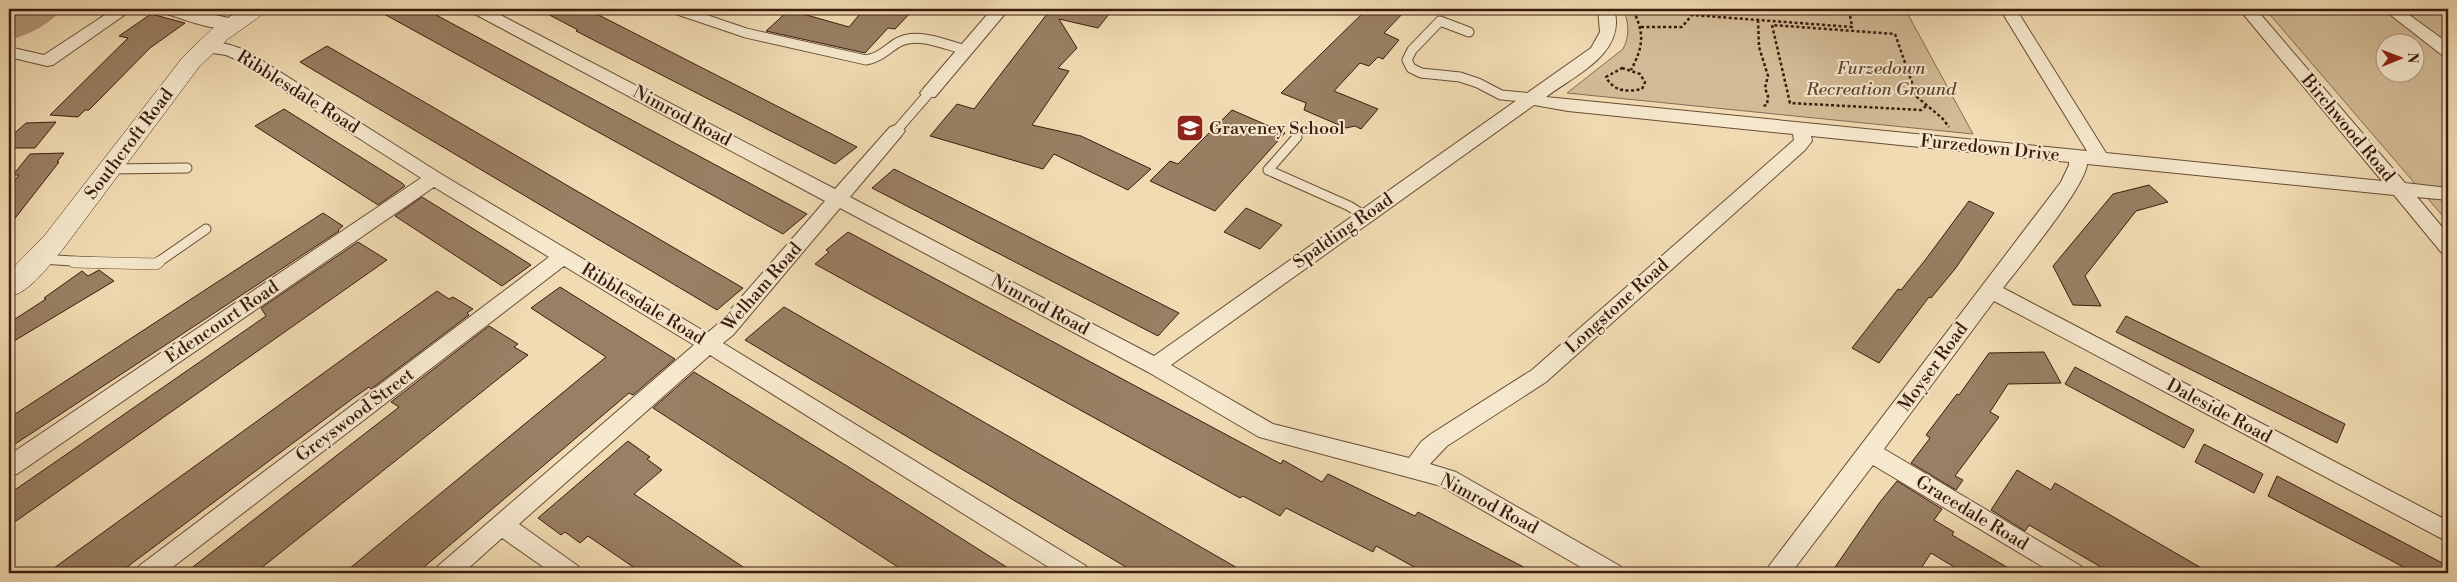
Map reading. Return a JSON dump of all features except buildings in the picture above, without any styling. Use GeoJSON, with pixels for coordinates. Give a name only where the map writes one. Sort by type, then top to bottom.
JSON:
{"type":"FeatureCollection","features":[{"type":"Feature","properties":{"kind":"street"},"geometry":{"type":"LineString","coordinates":[[9,52],[47,61],[125,9]]}},
{"type":"Feature","properties":{"kind":"street"},"geometry":{"type":"LineString","coordinates":[[167,9],[210,21],[233,24]]}},
{"type":"Feature","properties":{"kind":"street","name":"Southcroft Road"},"geometry":{"type":"LineString","coordinates":[[9,287],[40,259],[184,71],[205,47],[255,9]]}},
{"type":"Feature","properties":{"kind":"street","name":"Nimrod Road"},"geometry":{"type":"LineString","coordinates":[[477,9],[1155,366],[1267,431],[1335,450],[1414,468],[1463,486],[1612,573]]}},
{"type":"Feature","properties":{"kind":"street","name":"Welham Road"},"geometry":{"type":"LineString","coordinates":[[929,93],[1001,9]]}},
{"type":"Feature","properties":{"kind":"street"},"geometry":{"type":"LineString","coordinates":[[2008,9],[2100,158]]}},
{"type":"Feature","properties":{"kind":"street","name":"Birchwood Road"},"geometry":{"type":"LineString","coordinates":[[2247,9],[2448,247]]}},
{"type":"Feature","properties":{"kind":"street"},"geometry":{"type":"LineString","coordinates":[[2392,9],[2448,51]]}},
{"type":"Feature","properties":{"kind":"street","name":"Spalding Road"},"geometry":{"type":"LineString","coordinates":[[1155,366],[1597,52],[1607,40],[1609,31],[1606,11]]}},
{"type":"Feature","properties":{"kind":"street","name":"Ribblesdale Road"},"geometry":{"type":"LineString","coordinates":[[205,47],[229,50],[241,55],[434,178],[710,344],[1078,573]]}},
{"type":"Feature","properties":{"kind":"street","name":"Furzedown Drive"},"geometry":{"type":"LineString","coordinates":[[1534,98],[1543,102],[1568,105],[2448,194]]}},
{"type":"Feature","properties":{"kind":"street","name":"Longstone Road"},"geometry":{"type":"LineString","coordinates":[[1414,468],[1428,448],[1539,376],[1799,146],[1803,141],[1801,128]]}},
{"type":"Feature","properties":{"kind":"street","name":"Welham Road"},"geometry":{"type":"LineString","coordinates":[[446,573],[710,344],[740,313],[896,131]]}},
{"type":"Feature","properties":{"kind":"street","name":"Moyser Road"},"geometry":{"type":"LineString","coordinates":[[1777,573],[1870,452],[2078,172],[2077,156]]}},
{"type":"Feature","properties":{"kind":"street","name":"Edencourt Road"},"geometry":{"type":"LineString","coordinates":[[9,467],[434,178]]}},
{"type":"Feature","properties":{"kind":"street","name":"Greyswood Street"},"geometry":{"type":"LineString","coordinates":[[147,573],[564,256]]}},
{"type":"Feature","properties":{"kind":"street","name":"Daleside Road"},"geometry":{"type":"LineString","coordinates":[[1990,290],[2448,532]]}},
{"type":"Feature","properties":{"kind":"street","name":"Gracedale Road"},"geometry":{"type":"LineString","coordinates":[[1870,452],[2073,573]]}},
{"type":"Feature","properties":{"kind":"street"},"geometry":{"type":"LineString","coordinates":[[502,525],[570,573]]}},
{"type":"Feature","properties":{"kind":"lane"},"geometry":{"type":"LineString","coordinates":[[675,9],[707,22],[759,38],[866,60],[875,59],[907,39],[919,39],[966,50]]}},
{"type":"Feature","properties":{"kind":"lane"},"geometry":{"type":"LineString","coordinates":[[1469,32],[1440,21],[1412,50],[1407,60],[1411,68],[1421,73],[1460,78],[1478,83],[1506,97],[1534,98]]}},
{"type":"Feature","properties":{"kind":"lane","name":"Welham Road"},"geometry":{"type":"LineString","coordinates":[[896,131],[929,93]]}},
{"type":"Feature","properties":{"kind":"lane"},"geometry":{"type":"LineString","coordinates":[[1297,137],[1268,170],[1365,216]]}},
{"type":"Feature","properties":{"kind":"lane"},"geometry":{"type":"LineString","coordinates":[[110,169],[187,168]]}},
{"type":"Feature","properties":{"kind":"lane"},"geometry":{"type":"LineString","coordinates":[[40,259],[85,263],[156,264],[206,229]]}},
{"type":"Feature","properties":{"kind":"path"},"geometry":{"type":"LineString","coordinates":[[1641,27],[1682,27],[1692,15],[1692,9]]}},
{"type":"Feature","properties":{"kind":"path"},"geometry":{"type":"LineString","coordinates":[[1692,15],[1852,27],[1849,9]]}},
{"type":"Feature","properties":{"kind":"path"},"geometry":{"type":"LineString","coordinates":[[1606,11],[1629,10],[1638,18],[1641,27],[1641,51],[1631,70]]}},
{"type":"Feature","properties":{"kind":"path"},"geometry":{"type":"LineString","coordinates":[[1758,20],[1759,46],[1768,76],[1765,88],[1768,96],[1766,105]]}},
{"type":"Feature","properties":{"kind":"path"},"geometry":{"type":"LineString","coordinates":[[1926,106],[1921,110],[1790,103],[1772,25],[1895,34],[1917,97],[1926,106],[1944,118],[1954,144]]}},
{"type":"Feature","properties":{"kind":"path"},"geometry":{"type":"LineString","coordinates":[[1622,68],[1631,70],[1640,74],[1645,82],[1645,86],[1638,91],[1620,91],[1607,81],[1606,77],[1611,71],[1622,68]]}},
{"type":"Feature","properties":{"kind":"green space","name":"Furzedown Recreation Ground"},"geometry":{"type":"Polygon","coordinates":[[[1623,9],[1905,9],[1973,134],[1567,93],[1623,49],[1628,29],[1623,9]]]}},
{"type":"Feature","properties":{"kind":"green space"},"geometry":{"type":"Polygon","coordinates":[[[2265,9],[2448,9],[2448,222],[2265,9]]]}},
{"type":"Feature","properties":{"kind":"waterway"},"geometry":{"type":"LineString","coordinates":[[9,30],[45,9]]}},
{"type":"Feature","properties":{"kind":"place","name":"Graveney School"},"geometry":{"type":"Point","coordinates":[1190,128]}}]}
